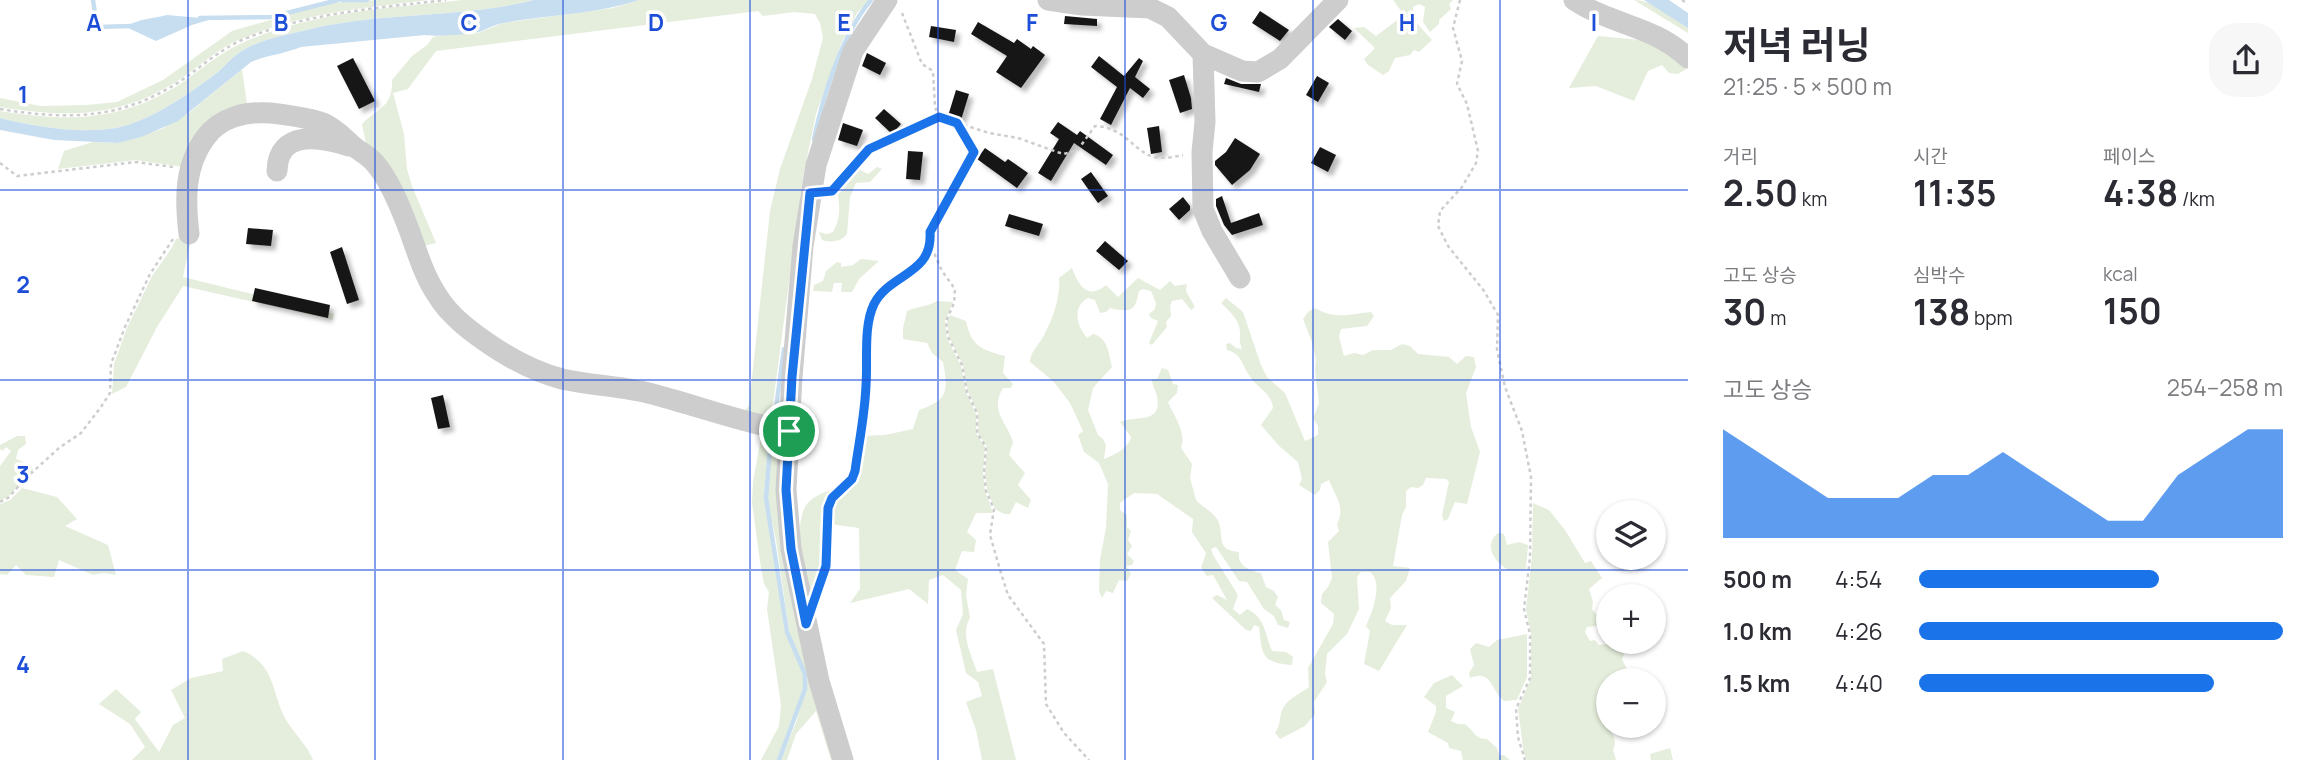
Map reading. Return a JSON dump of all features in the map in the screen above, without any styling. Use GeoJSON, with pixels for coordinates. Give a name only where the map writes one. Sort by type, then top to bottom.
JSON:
{"type":"FeatureCollection","features":[{"type":"Feature","properties":{"kind":"street"},"geometry":{"type":"LineString","coordinates":[[1048,0],[1082,5],[1150,8],[1168,17],[1203,54],[1242,71],[1264,70],[1280,59],[1338,0]]}},
{"type":"Feature","properties":{"kind":"street"},"geometry":{"type":"LineString","coordinates":[[1574,0],[1604,16],[1657,35],[1674,44],[1688,58]]}},
{"type":"Feature","properties":{"kind":"street"},"geometry":{"type":"LineString","coordinates":[[843,760],[819,681],[791,549],[779,430],[792,377],[810,193],[820,153],[853,51],[894,5]]}},
{"type":"Feature","properties":{"kind":"street"},"geometry":{"type":"LineString","coordinates":[[1203,54],[1203,209],[1217,240],[1240,278]]}},
{"type":"Feature","properties":{"kind":"street"},"geometry":{"type":"LineString","coordinates":[[189,234],[184,199],[189,174],[196,152],[218,124],[232,117],[259,112],[295,116],[323,123],[337,131],[374,162],[390,186],[426,276],[438,297],[455,316],[497,349],[526,366],[561,379],[653,394],[779,430]]}},
{"type":"Feature","properties":{"kind":"street"},"geometry":{"type":"LineString","coordinates":[[277,171],[281,154],[288,145],[298,139],[316,138],[355,148]]}},
{"type":"Feature","properties":{"kind":"path"},"geometry":{"type":"LineString","coordinates":[[0,109],[56,116],[92,116],[125,109],[172,86],[231,46],[267,32],[304,20],[347,11],[446,0]]}},
{"type":"Feature","properties":{"kind":"path"},"geometry":{"type":"LineString","coordinates":[[1460,0],[1453,28],[1462,61],[1457,83],[1467,104],[1478,151],[1476,163],[1462,187],[1440,211],[1438,226],[1448,246],[1484,291],[1498,315],[1497,350],[1505,387],[1522,431],[1531,477],[1530,557],[1524,609],[1530,634],[1530,678],[1516,709],[1518,737],[1525,760]]}},
{"type":"Feature","properties":{"kind":"path"},"geometry":{"type":"LineString","coordinates":[[1682,0],[1688,4]]}},
{"type":"Feature","properties":{"kind":"path"},"geometry":{"type":"LineString","coordinates":[[894,5],[922,64],[933,71],[935,107],[939,117]]}},
{"type":"Feature","properties":{"kind":"path"},"geometry":{"type":"LineString","coordinates":[[810,193],[832,191],[869,149],[939,117],[1018,138],[1063,154],[1077,150],[1095,126],[1107,126],[1153,156],[1168,158],[1202,152]]}},
{"type":"Feature","properties":{"kind":"path"},"geometry":{"type":"LineString","coordinates":[[957,123],[974,152],[930,232],[931,246],[942,271],[955,289],[954,303],[946,321],[948,337],[962,365],[967,392],[977,413],[977,433],[986,447],[986,491],[994,509],[990,536],[1003,582],[1008,595],[1044,644],[1046,704],[1064,733],[1089,760]]}},
{"type":"Feature","properties":{"kind":"path"},"geometry":{"type":"LineString","coordinates":[[0,163],[17,176],[136,162],[171,166],[189,174]]}},
{"type":"Feature","properties":{"kind":"path"},"geometry":{"type":"LineString","coordinates":[[0,502],[8,498],[59,448],[81,433],[101,407],[110,393],[111,364],[139,296],[174,236],[189,234]]}},
{"type":"Feature","properties":{"kind":"path"},"geometry":{"type":"LineString","coordinates":[[806,624],[826,566],[828,508],[832,498],[852,479],[855,471],[873,308],[881,293],[918,268],[931,246]]}},
{"type":"Feature","properties":{"kind":"green space"},"geometry":{"type":"Polygon","coordinates":[[[429,0],[310,17],[264,30],[225,47],[157,93],[114,108],[92,112],[48,113],[0,107],[0,98],[40,106],[117,102],[163,80],[232,31],[329,3],[429,0]]]}},
{"type":"Feature","properties":{"kind":"green space"},"geometry":{"type":"Polygon","coordinates":[[[462,0],[534,0],[476,10],[360,20],[271,39],[239,53],[218,72],[170,105],[142,120],[116,128],[58,129],[0,118],[0,111],[48,117],[93,116],[115,112],[158,97],[242,43],[295,24],[350,13],[462,0]]]}},
{"type":"Feature","properties":{"kind":"green space"},"geometry":{"type":"Polygon","coordinates":[[[639,0],[869,0],[857,13],[841,44],[816,114],[803,177],[770,426],[740,417],[749,405],[770,211],[780,169],[812,79],[823,38],[815,14],[794,12],[763,16],[758,11],[436,51],[408,89],[393,93],[404,134],[407,169],[436,243],[419,247],[368,154],[362,124],[387,102],[392,80],[433,37],[478,33],[503,23],[613,8],[639,0]]]}},
{"type":"Feature","properties":{"kind":"green space"},"geometry":{"type":"Polygon","coordinates":[[[1393,0],[1453,0],[1449,4],[1451,9],[1430,32],[1423,22],[1425,7],[1419,4],[1413,7],[1414,20],[1432,40],[1419,52],[1414,50],[1410,55],[1395,58],[1389,71],[1383,75],[1364,59],[1375,48],[1354,28],[1364,27],[1376,36],[1404,15],[1393,0]]]}},
{"type":"Feature","properties":{"kind":"green space"},"geometry":{"type":"Polygon","coordinates":[[[1634,0],[1662,10],[1688,28],[1688,33],[1634,0]]]}},
{"type":"Feature","properties":{"kind":"green space"},"geometry":{"type":"Polygon","coordinates":[[[1598,36],[1662,42],[1688,64],[1688,68],[1678,74],[1669,73],[1662,65],[1648,71],[1634,101],[1596,86],[1569,88],[1598,36]]]}},
{"type":"Feature","properties":{"kind":"green space"},"geometry":{"type":"Polygon","coordinates":[[[242,69],[248,111],[183,167],[136,160],[58,169],[64,151],[93,142],[118,143],[162,129],[190,112],[242,69]]]}},
{"type":"Feature","properties":{"kind":"green space"},"geometry":{"type":"Polygon","coordinates":[[[877,167],[882,169],[870,182],[856,183],[850,197],[847,234],[836,241],[822,240],[819,232],[833,232],[839,217],[837,190],[856,168],[868,174],[877,167]]]}},
{"type":"Feature","properties":{"kind":"green space"},"geometry":{"type":"Polygon","coordinates":[[[192,235],[183,277],[334,314],[333,320],[183,286],[157,327],[126,387],[112,394],[114,364],[127,328],[152,276],[176,239],[192,235]]]}},
{"type":"Feature","properties":{"kind":"green space"},"geometry":{"type":"Polygon","coordinates":[[[861,259],[879,261],[859,279],[852,292],[841,292],[842,283],[834,283],[832,292],[813,291],[814,285],[823,281],[826,271],[837,262],[841,263],[841,267],[853,265],[861,259]]]}},
{"type":"Feature","properties":{"kind":"green space"},"geometry":{"type":"Polygon","coordinates":[[[1072,268],[1080,285],[1088,291],[1099,290],[1106,285],[1118,297],[1138,278],[1160,290],[1170,281],[1175,286],[1187,284],[1186,291],[1195,307],[1191,310],[1182,299],[1172,301],[1167,327],[1152,345],[1149,343],[1158,321],[1149,314],[1155,309],[1156,303],[1151,291],[1139,291],[1136,303],[1128,310],[1110,308],[1100,313],[1095,300],[1088,298],[1083,302],[1077,316],[1080,328],[1087,338],[1093,334],[1102,339],[1112,367],[1093,388],[1088,410],[1098,435],[1106,445],[1104,459],[1120,451],[1131,437],[1120,422],[1146,417],[1156,411],[1157,396],[1152,379],[1157,379],[1162,368],[1168,370],[1173,384],[1178,385],[1177,393],[1168,402],[1181,431],[1181,448],[1192,464],[1190,478],[1196,500],[1217,519],[1226,548],[1239,552],[1240,561],[1248,569],[1261,573],[1266,587],[1278,597],[1275,605],[1281,610],[1284,620],[1290,622],[1288,628],[1278,625],[1247,582],[1239,581],[1216,547],[1211,549],[1213,555],[1238,595],[1233,609],[1240,615],[1247,609],[1258,617],[1272,651],[1286,652],[1293,657],[1292,665],[1269,659],[1261,644],[1259,627],[1254,625],[1251,631],[1246,630],[1212,598],[1217,595],[1227,600],[1213,575],[1207,576],[1201,568],[1206,553],[1192,532],[1193,519],[1157,494],[1134,493],[1120,503],[1120,510],[1127,515],[1127,527],[1131,531],[1128,540],[1132,546],[1127,554],[1134,561],[1132,565],[1126,566],[1131,574],[1127,581],[1119,580],[1113,593],[1106,591],[1102,598],[1099,591],[1100,560],[1106,528],[1108,484],[1099,463],[1084,452],[1078,435],[1083,431],[1070,403],[1054,382],[1030,362],[1053,316],[1059,293],[1059,278],[1072,268]]]}},
{"type":"Feature","properties":{"kind":"green space"},"geometry":{"type":"Polygon","coordinates":[[[1226,298],[1243,312],[1261,365],[1267,377],[1285,393],[1305,441],[1318,435],[1318,426],[1313,418],[1319,403],[1316,360],[1303,319],[1315,308],[1336,315],[1371,312],[1374,316],[1367,326],[1341,329],[1339,337],[1344,356],[1354,353],[1363,355],[1373,350],[1391,350],[1402,344],[1410,346],[1418,354],[1449,357],[1457,364],[1466,356],[1474,357],[1476,367],[1466,393],[1471,427],[1480,452],[1467,504],[1455,502],[1448,519],[1444,521],[1442,515],[1449,482],[1446,479],[1426,478],[1423,485],[1418,488],[1411,487],[1406,491],[1406,507],[1402,515],[1393,566],[1410,568],[1406,581],[1390,598],[1391,608],[1385,621],[1392,625],[1407,625],[1379,671],[1364,664],[1370,631],[1366,626],[1374,606],[1376,583],[1370,572],[1361,572],[1357,577],[1359,609],[1347,634],[1327,654],[1327,682],[1314,702],[1315,714],[1305,726],[1280,739],[1275,733],[1283,708],[1309,687],[1308,668],[1333,624],[1334,614],[1321,603],[1322,594],[1332,578],[1328,542],[1339,531],[1337,524],[1340,507],[1329,480],[1321,484],[1315,495],[1299,485],[1302,479],[1298,462],[1279,446],[1261,425],[1273,408],[1272,402],[1252,380],[1239,357],[1227,350],[1226,344],[1230,343],[1242,349],[1238,324],[1221,303],[1226,298]]]}},
{"type":"Feature","properties":{"kind":"green space"},"geometry":{"type":"Polygon","coordinates":[[[937,301],[953,302],[945,321],[947,338],[961,366],[966,392],[976,414],[976,433],[985,447],[985,491],[993,513],[976,513],[967,532],[976,540],[974,552],[962,551],[955,570],[968,579],[966,595],[970,618],[966,637],[977,672],[993,669],[1016,760],[982,760],[976,730],[966,702],[982,696],[978,682],[966,673],[956,630],[963,614],[961,590],[943,575],[929,580],[928,604],[909,589],[850,603],[860,589],[859,528],[829,524],[835,502],[849,487],[855,475],[862,436],[885,435],[913,429],[919,410],[936,402],[944,393],[946,380],[943,362],[932,353],[927,343],[903,339],[907,311],[937,301]]]}},
{"type":"Feature","properties":{"kind":"green space"},"geometry":{"type":"Polygon","coordinates":[[[950,315],[966,321],[971,336],[979,346],[1005,356],[1003,373],[1013,384],[1011,388],[1003,388],[999,396],[998,410],[1013,442],[1009,455],[1025,473],[1018,485],[1031,500],[1028,508],[1016,502],[1010,514],[1004,514],[995,509],[987,490],[987,447],[978,433],[978,413],[968,392],[963,365],[949,337],[947,321],[950,315]]]}},
{"type":"Feature","properties":{"kind":"green space"},"geometry":{"type":"Polygon","coordinates":[[[762,432],[769,434],[764,498],[785,632],[803,674],[803,689],[777,760],[761,760],[779,726],[781,705],[767,609],[769,592],[764,584],[752,503],[762,432]]]}},
{"type":"Feature","properties":{"kind":"green space"},"geometry":{"type":"Polygon","coordinates":[[[774,434],[777,434],[784,450],[838,760],[831,760],[816,711],[796,734],[787,760],[781,760],[797,720],[807,680],[789,631],[767,497],[774,434]]]}},
{"type":"Feature","properties":{"kind":"green space"},"geometry":{"type":"Polygon","coordinates":[[[17,436],[25,436],[26,444],[18,450],[16,459],[31,465],[33,470],[8,497],[0,501],[0,466],[11,451],[6,447],[3,451],[0,445],[17,436]]]}},
{"type":"Feature","properties":{"kind":"green space"},"geometry":{"type":"Polygon","coordinates":[[[843,486],[828,505],[825,514],[823,569],[808,611],[800,543],[802,516],[812,499],[843,486]]]}},
{"type":"Feature","properties":{"kind":"green space"},"geometry":{"type":"Polygon","coordinates":[[[22,488],[57,497],[77,519],[65,526],[108,545],[116,575],[93,575],[59,560],[54,577],[26,575],[16,565],[7,575],[0,574],[0,504],[10,500],[22,488]]]}},
{"type":"Feature","properties":{"kind":"green space"},"geometry":{"type":"Polygon","coordinates":[[[1533,503],[1549,510],[1585,563],[1591,561],[1602,578],[1589,589],[1592,609],[1596,614],[1596,626],[1587,627],[1585,632],[1590,641],[1596,641],[1596,654],[1624,654],[1622,659],[1626,668],[1596,668],[1596,738],[1615,738],[1613,750],[1616,760],[1527,760],[1524,754],[1518,709],[1531,678],[1531,634],[1526,609],[1532,557],[1533,503]]]}},
{"type":"Feature","properties":{"kind":"green space"},"geometry":{"type":"Polygon","coordinates":[[[1498,533],[1504,534],[1507,545],[1519,542],[1528,545],[1526,570],[1508,570],[1498,562],[1492,553],[1491,543],[1498,533]]]}},
{"type":"Feature","properties":{"kind":"green space"},"geometry":{"type":"Polygon","coordinates":[[[1527,634],[1527,677],[1517,700],[1504,701],[1483,676],[1470,678],[1469,673],[1474,665],[1470,649],[1476,643],[1489,647],[1497,640],[1527,634]]]}},
{"type":"Feature","properties":{"kind":"green space"},"geometry":{"type":"Polygon","coordinates":[[[243,651],[254,657],[268,674],[283,713],[313,760],[132,760],[145,747],[130,724],[99,704],[116,689],[141,712],[135,719],[159,752],[173,725],[185,718],[171,690],[191,678],[223,671],[222,659],[243,651]]]}},
{"type":"Feature","properties":{"kind":"green space"},"geometry":{"type":"Polygon","coordinates":[[[1452,675],[1463,686],[1446,696],[1446,708],[1455,712],[1451,721],[1465,724],[1477,736],[1487,739],[1497,748],[1499,755],[1510,760],[1463,760],[1461,751],[1449,748],[1448,743],[1428,732],[1436,706],[1424,697],[1434,683],[1452,675]]]}},
{"type":"Feature","properties":{"kind":"green space"},"geometry":{"type":"Polygon","coordinates":[[[1670,748],[1673,760],[1651,760],[1650,754],[1670,748]]]}},
{"type":"Feature","properties":{"kind":"water"},"geometry":{"type":"Polygon","coordinates":[[[534,0],[639,0],[501,24],[475,33],[301,47],[251,62],[178,121],[141,137],[118,143],[54,140],[0,130],[0,118],[58,129],[102,130],[129,125],[170,105],[196,88],[239,53],[271,39],[360,20],[476,10],[534,0]]]}},
{"type":"Feature","properties":{"kind":"water"},"geometry":{"type":"Polygon","coordinates":[[[1644,0],[1669,0],[1688,13],[1688,28],[1644,0]]]}},
{"type":"Feature","properties":{"kind":"water"},"geometry":{"type":"Polygon","coordinates":[[[167,15],[212,19],[156,41],[126,27],[141,20],[167,15]]]}},
{"type":"Feature","properties":{"kind":"building"},"geometry":{"type":"Polygon","coordinates":[[[1260,11],[1289,30],[1280,41],[1252,23],[1260,11]]]}},
{"type":"Feature","properties":{"kind":"building"},"geometry":{"type":"Polygon","coordinates":[[[1065,16],[1097,19],[1097,26],[1064,24],[1065,16]]]}},
{"type":"Feature","properties":{"kind":"building"},"geometry":{"type":"Polygon","coordinates":[[[1338,19],[1352,31],[1345,40],[1329,27],[1338,19]]]}},
{"type":"Feature","properties":{"kind":"building"},"geometry":{"type":"Polygon","coordinates":[[[978,22],[1014,43],[1017,39],[1045,55],[1021,88],[996,72],[1007,56],[971,34],[978,22]]]}},
{"type":"Feature","properties":{"kind":"building"},"geometry":{"type":"Polygon","coordinates":[[[931,26],[956,30],[954,42],[929,37],[931,26]]]}},
{"type":"Feature","properties":{"kind":"building"},"geometry":{"type":"Polygon","coordinates":[[[867,53],[886,63],[880,75],[862,66],[867,53]]]}},
{"type":"Feature","properties":{"kind":"building"},"geometry":{"type":"Polygon","coordinates":[[[1099,56],[1124,76],[1139,58],[1143,61],[1135,77],[1150,89],[1143,98],[1130,88],[1111,125],[1100,119],[1117,87],[1091,67],[1099,56]]]}},
{"type":"Feature","properties":{"kind":"building"},"geometry":{"type":"Polygon","coordinates":[[[353,58],[375,101],[359,109],[337,66],[353,58]]]}},
{"type":"Feature","properties":{"kind":"building"},"geometry":{"type":"Polygon","coordinates":[[[1184,75],[1192,109],[1180,113],[1169,80],[1184,75]]]}},
{"type":"Feature","properties":{"kind":"building"},"geometry":{"type":"Polygon","coordinates":[[[1317,76],[1329,83],[1318,102],[1306,95],[1317,76]]]}},
{"type":"Feature","properties":{"kind":"building"},"geometry":{"type":"Polygon","coordinates":[[[1226,78],[1241,84],[1261,84],[1259,92],[1224,84],[1226,78]]]}},
{"type":"Feature","properties":{"kind":"building"},"geometry":{"type":"Polygon","coordinates":[[[956,90],[969,94],[961,120],[948,116],[956,90]]]}},
{"type":"Feature","properties":{"kind":"building"},"geometry":{"type":"Polygon","coordinates":[[[884,109],[901,124],[892,134],[875,118],[884,109]]]}},
{"type":"Feature","properties":{"kind":"building"},"geometry":{"type":"Polygon","coordinates":[[[1058,122],[1077,135],[1080,131],[1113,155],[1106,165],[1074,143],[1051,181],[1038,173],[1059,139],[1050,133],[1058,122]]]}},
{"type":"Feature","properties":{"kind":"building"},"geometry":{"type":"Polygon","coordinates":[[[843,123],[863,130],[857,146],[838,140],[843,123]]]}},
{"type":"Feature","properties":{"kind":"building"},"geometry":{"type":"Polygon","coordinates":[[[1159,126],[1162,152],[1151,154],[1147,128],[1159,126]]]}},
{"type":"Feature","properties":{"kind":"building"},"geometry":{"type":"Polygon","coordinates":[[[1235,138],[1260,154],[1250,170],[1232,185],[1215,165],[1215,161],[1226,152],[1235,138]]]}},
{"type":"Feature","properties":{"kind":"building"},"geometry":{"type":"Polygon","coordinates":[[[1320,147],[1336,155],[1328,172],[1311,163],[1320,147]]]}},
{"type":"Feature","properties":{"kind":"building"},"geometry":{"type":"Polygon","coordinates":[[[985,148],[1028,173],[1017,188],[977,159],[985,148]]]}},
{"type":"Feature","properties":{"kind":"building"},"geometry":{"type":"Polygon","coordinates":[[[908,151],[923,152],[920,180],[906,179],[908,151]]]}},
{"type":"Feature","properties":{"kind":"building"},"geometry":{"type":"Polygon","coordinates":[[[1091,172],[1108,196],[1098,203],[1081,179],[1091,172]]]}},
{"type":"Feature","properties":{"kind":"building"},"geometry":{"type":"Polygon","coordinates":[[[1222,196],[1231,223],[1259,213],[1263,225],[1232,235],[1224,225],[1216,206],[1216,199],[1222,196]]]}},
{"type":"Feature","properties":{"kind":"building"},"geometry":{"type":"Polygon","coordinates":[[[1183,197],[1190,210],[1179,220],[1169,209],[1183,197]]]}},
{"type":"Feature","properties":{"kind":"building"},"geometry":{"type":"Polygon","coordinates":[[[1009,214],[1043,224],[1039,236],[1005,226],[1009,214]]]}},
{"type":"Feature","properties":{"kind":"building"},"geometry":{"type":"Polygon","coordinates":[[[248,228],[273,230],[271,246],[246,244],[248,228]]]}},
{"type":"Feature","properties":{"kind":"building"},"geometry":{"type":"Polygon","coordinates":[[[1105,241],[1128,261],[1119,270],[1096,251],[1105,241]]]}},
{"type":"Feature","properties":{"kind":"building"},"geometry":{"type":"Polygon","coordinates":[[[342,247],[359,300],[347,304],[330,252],[342,247]]]}},
{"type":"Feature","properties":{"kind":"building"},"geometry":{"type":"Polygon","coordinates":[[[255,288],[330,305],[328,318],[252,301],[255,288]]]}},
{"type":"Feature","properties":{"kind":"building"},"geometry":{"type":"Polygon","coordinates":[[[443,395],[450,427],[438,429],[431,398],[443,395]]]}},
{"type":"Feature","properties":{"kind":"waterway"},"geometry":{"type":"LineString","coordinates":[[93,0],[97,27],[132,26]]}},
{"type":"Feature","properties":{"kind":"waterway"},"geometry":{"type":"LineString","coordinates":[[200,18],[271,17],[338,0]]}},
{"type":"Feature","properties":{"kind":"waterway"},"geometry":{"type":"LineString","coordinates":[[342,0],[367,0]]}},
{"type":"Feature","properties":{"kind":"waterway"},"geometry":{"type":"LineString","coordinates":[[814,139],[828,85],[843,48],[851,30],[871,0]]}},
{"type":"Feature","properties":{"kind":"waterway"},"geometry":{"type":"LineString","coordinates":[[774,423],[784,349]]}},
{"type":"Feature","properties":{"kind":"waterway"},"geometry":{"type":"LineString","coordinates":[[771,435],[766,498],[787,632],[805,674],[805,689],[779,760]]}},
{"type":"Feature","properties":{"kind":"route"},"geometry":{"type":"LineString","coordinates":[[939,117],[957,123],[974,152],[930,232],[931,246],[918,268],[881,293],[873,308],[855,471],[852,479],[832,498],[828,508],[826,566],[806,624],[791,549],[786,490],[789,431],[803,246],[810,193],[832,191],[869,149],[939,117]]}}]}
